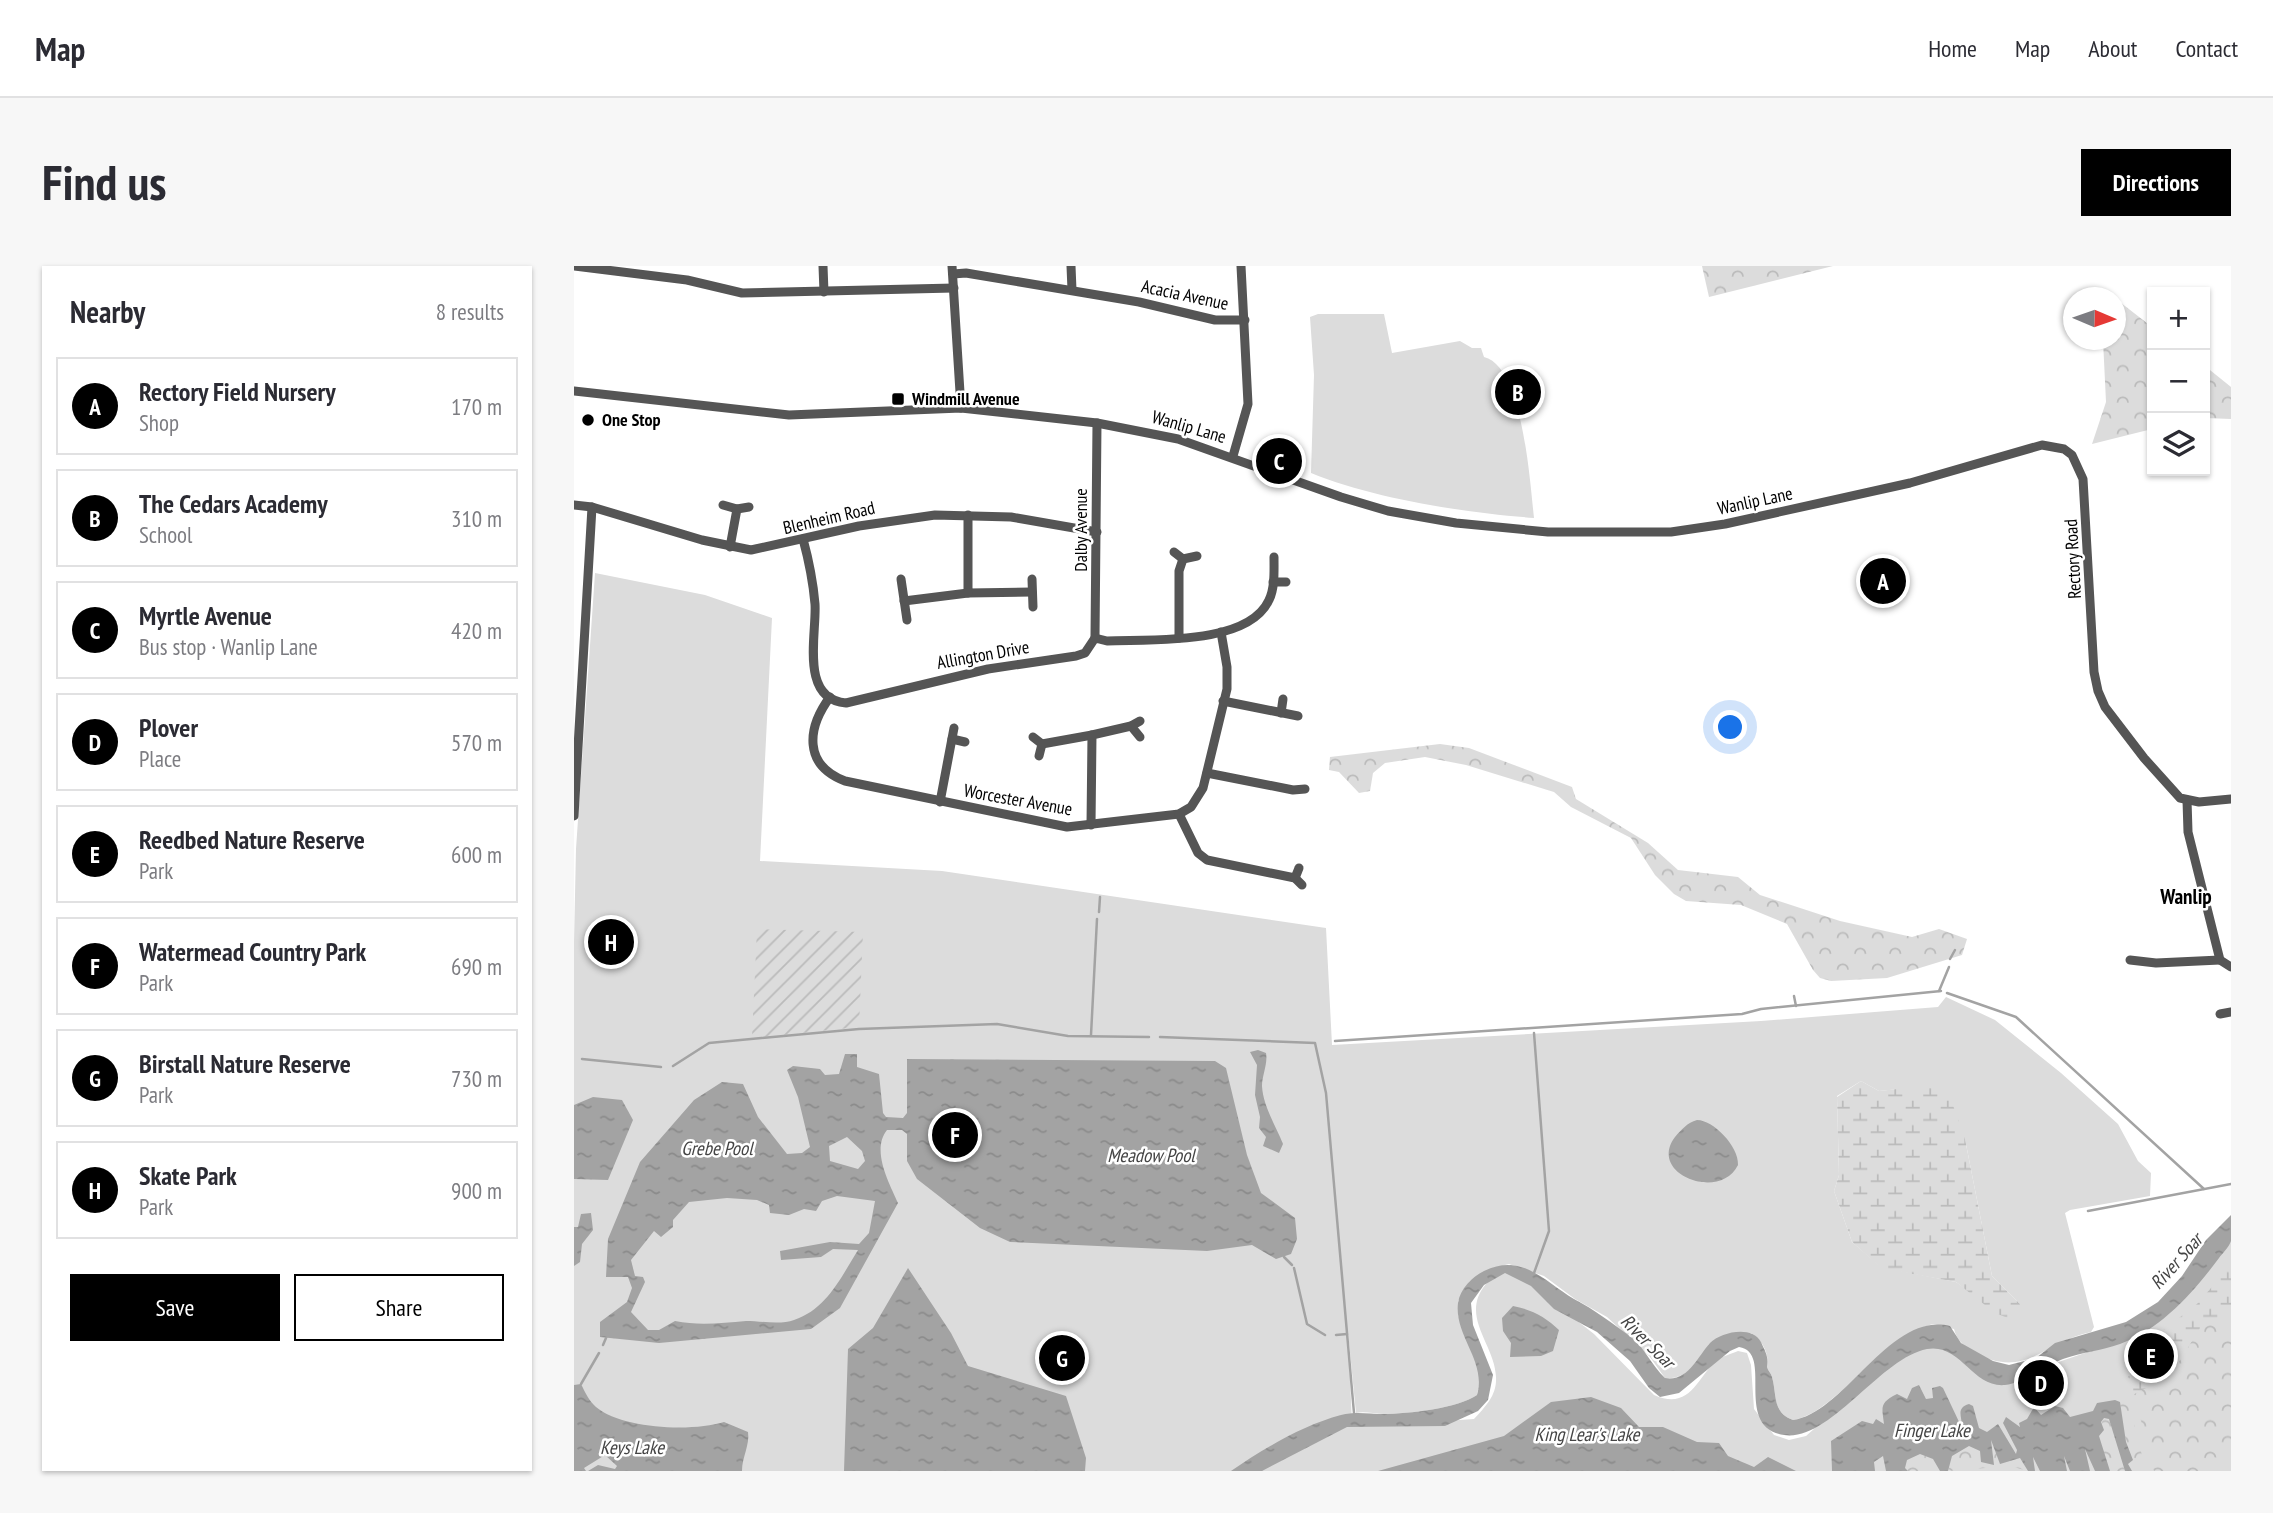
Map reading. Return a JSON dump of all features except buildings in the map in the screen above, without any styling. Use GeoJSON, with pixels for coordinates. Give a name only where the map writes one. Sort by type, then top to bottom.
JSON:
{"type":"FeatureCollection","features":[{"type":"Feature","properties":{"kind":"street"},"geometry":{"type":"LineString","coordinates":[[823,266],[824,292]]}},
{"type":"Feature","properties":{"kind":"street"},"geometry":{"type":"LineString","coordinates":[[1071,266],[1072,290]]}},
{"type":"Feature","properties":{"kind":"street"},"geometry":{"type":"LineString","coordinates":[[1233,456],[1248,404],[1241,266]]}},
{"type":"Feature","properties":{"kind":"street"},"geometry":{"type":"LineString","coordinates":[[574,267],[687,280],[742,293],[954,288]]}},
{"type":"Feature","properties":{"kind":"street"},"geometry":{"type":"LineString","coordinates":[[952,270],[961,408]]}},
{"type":"Feature","properties":{"kind":"street","name":"Acacia Avenue"},"geometry":{"type":"LineString","coordinates":[[952,270],[1072,290],[1215,320],[1245,320]]}},
{"type":"Feature","properties":{"kind":"street","name":"Wanlip Lane"},"geometry":{"type":"LineString","coordinates":[[574,391],[789,415],[961,408],[1097,423],[1149,431],[1233,456],[1341,497],[1388,510],[1456,523],[1548,532],[1671,532],[1725,524],[1867,493]]}},
{"type":"Feature","properties":{"kind":"street","name":"Dalby Avenue"},"geometry":{"type":"LineString","coordinates":[[1096,638],[1097,423]]}},
{"type":"Feature","properties":{"kind":"street","name":"Rectory Road"},"geometry":{"type":"LineString","coordinates":[[1867,493],[2042,445],[2064,449],[2072,455],[2078,465],[2085,494],[2094,672],[2098,691],[2105,707],[2144,758],[2174,792],[2187,800]]}},
{"type":"Feature","properties":{"kind":"street","name":"Blenheim Road"},"geometry":{"type":"LineString","coordinates":[[574,505],[592,507],[730,547],[751,550],[899,519],[968,515],[1011,517],[1097,532]]}},
{"type":"Feature","properties":{"kind":"street"},"geometry":{"type":"LineString","coordinates":[[723,505],[737,509],[749,507]]}},
{"type":"Feature","properties":{"kind":"street"},"geometry":{"type":"LineString","coordinates":[[574,816],[592,507]]}},
{"type":"Feature","properties":{"kind":"street"},"geometry":{"type":"LineString","coordinates":[[730,547],[737,509]]}},
{"type":"Feature","properties":{"kind":"street"},"geometry":{"type":"LineString","coordinates":[[968,515],[968,593]]}},
{"type":"Feature","properties":{"kind":"street"},"geometry":{"type":"LineString","coordinates":[[803,539],[814,589],[814,673],[830,697]]}},
{"type":"Feature","properties":{"kind":"street"},"geometry":{"type":"LineString","coordinates":[[1174,552],[1183,559],[1197,556]]}},
{"type":"Feature","properties":{"kind":"street"},"geometry":{"type":"LineString","coordinates":[[1096,638],[1107,641],[1179,638],[1221,632],[1254,619],[1269,601],[1274,557]]}},
{"type":"Feature","properties":{"kind":"street"},"geometry":{"type":"LineString","coordinates":[[1179,638],[1179,571],[1183,559]]}},
{"type":"Feature","properties":{"kind":"street"},"geometry":{"type":"LineString","coordinates":[[901,579],[907,620]]}},
{"type":"Feature","properties":{"kind":"street"},"geometry":{"type":"LineString","coordinates":[[1032,579],[1033,607]]}},
{"type":"Feature","properties":{"kind":"street"},"geometry":{"type":"LineString","coordinates":[[1273,582],[1286,582]]}},
{"type":"Feature","properties":{"kind":"street"},"geometry":{"type":"LineString","coordinates":[[904,601],[968,593],[1032,592]]}},
{"type":"Feature","properties":{"kind":"street"},"geometry":{"type":"LineString","coordinates":[[1221,632],[1227,667],[1223,701],[1207,773],[1198,799],[1180,814],[1199,853],[1207,860],[1299,877]]}},
{"type":"Feature","properties":{"kind":"street","name":"Allington Drive"},"geometry":{"type":"LineString","coordinates":[[830,697],[846,703],[988,668],[1076,656],[1085,653],[1096,638]]}},
{"type":"Feature","properties":{"kind":"street","name":"Worcester Avenue"},"geometry":{"type":"LineString","coordinates":[[830,697],[813,727],[812,740],[819,763],[826,771],[845,781],[1058,825],[1091,825],[1180,814]]}},
{"type":"Feature","properties":{"kind":"street"},"geometry":{"type":"LineString","coordinates":[[1281,713],[1283,699]]}},
{"type":"Feature","properties":{"kind":"street"},"geometry":{"type":"LineString","coordinates":[[1223,701],[1298,716]]}},
{"type":"Feature","properties":{"kind":"street"},"geometry":{"type":"LineString","coordinates":[[1033,737],[1042,744],[1092,735],[1136,723],[1140,737]]}},
{"type":"Feature","properties":{"kind":"street"},"geometry":{"type":"LineString","coordinates":[[940,802],[954,728]]}},
{"type":"Feature","properties":{"kind":"street"},"geometry":{"type":"LineString","coordinates":[[1091,825],[1092,735]]}},
{"type":"Feature","properties":{"kind":"street"},"geometry":{"type":"LineString","coordinates":[[952,740],[965,742]]}},
{"type":"Feature","properties":{"kind":"street"},"geometry":{"type":"LineString","coordinates":[[1039,756],[1042,744]]}},
{"type":"Feature","properties":{"kind":"street"},"geometry":{"type":"LineString","coordinates":[[1207,773],[1293,795],[1305,789]]}},
{"type":"Feature","properties":{"kind":"street"},"geometry":{"type":"LineString","coordinates":[[2220,960],[2188,832],[2187,800],[2231,799]]}},
{"type":"Feature","properties":{"kind":"street"},"geometry":{"type":"LineString","coordinates":[[2130,960],[2156,963],[2220,960],[2231,967]]}},
{"type":"Feature","properties":{"kind":"street"},"geometry":{"type":"LineString","coordinates":[[2220,1014],[2231,1012],[2231,1004]]}},
{"type":"Feature","properties":{"kind":"green space"},"geometry":{"type":"Polygon","coordinates":[[[1702,266],[1833,266],[1709,297],[1702,266]]]}},
{"type":"Feature","properties":{"kind":"green space"},"geometry":{"type":"Polygon","coordinates":[[[2126,307],[2147,323],[2147,430],[2092,444],[2106,402],[2103,350],[2126,350],[2126,307]]]}},
{"type":"Feature","properties":{"kind":"green space"},"geometry":{"type":"Polygon","coordinates":[[[1318,314],[1384,314],[1392,353],[1460,341],[1472,348],[1481,348],[1484,357],[1497,365],[1508,381],[1516,403],[1527,454],[1534,518],[1480,513],[1421,503],[1363,490],[1311,473],[1314,375],[1310,317],[1318,314]]]}},
{"type":"Feature","properties":{"kind":"green space"},"geometry":{"type":"Polygon","coordinates":[[[2210,370],[2231,387],[2231,419],[2210,418],[2210,370]]]}},
{"type":"Feature","properties":{"kind":"green space"},"geometry":{"type":"Polygon","coordinates":[[[595,573],[705,595],[772,618],[760,861],[942,871],[1326,928],[1332,1045],[1761,1021],[1938,1007],[1946,997],[1995,1020],[2061,1073],[2118,1124],[2138,1161],[2151,1173],[2150,1196],[2065,1213],[2094,1327],[2091,1332],[2022,1361],[2008,1362],[1975,1353],[1962,1343],[1954,1329],[1933,1324],[1894,1344],[1825,1405],[1809,1415],[1793,1420],[1778,1408],[1766,1353],[1759,1339],[1751,1333],[1709,1344],[1692,1368],[1679,1376],[1665,1378],[1650,1357],[1607,1317],[1575,1299],[1544,1276],[1509,1264],[1489,1269],[1470,1281],[1458,1301],[1458,1315],[1481,1376],[1477,1395],[1446,1407],[1384,1414],[1356,1413],[1348,1332],[1352,1423],[1417,1423],[1474,1419],[1493,1395],[1496,1383],[1494,1365],[1480,1330],[1476,1307],[1486,1284],[1495,1276],[1506,1272],[1514,1271],[1594,1334],[1654,1395],[1677,1399],[1692,1390],[1717,1360],[1738,1351],[1747,1353],[1751,1365],[1754,1409],[1774,1435],[1789,1440],[1806,1436],[1875,1375],[1929,1343],[1941,1344],[2000,1382],[2132,1337],[2231,1231],[2231,1471],[574,1471],[576,849],[595,573]],[[1861,1081],[1837,1096],[1839,1175],[1834,1191],[1852,1242],[1881,1267],[1956,1282],[1973,1294],[2020,1304],[1992,1276],[1965,1139],[1900,1089],[1879,1091],[1861,1081]]]}},
{"type":"Feature","properties":{"kind":"green space"},"geometry":{"type":"Polygon","coordinates":[[[1440,744],[1469,748],[1572,787],[1576,799],[1648,843],[1678,870],[1738,877],[1760,895],[1840,921],[1912,937],[1939,929],[1967,939],[1962,955],[1887,978],[1831,981],[1820,978],[1787,924],[1741,905],[1686,901],[1674,894],[1655,875],[1631,838],[1571,807],[1554,792],[1466,765],[1425,757],[1385,763],[1373,773],[1370,791],[1359,793],[1339,772],[1329,770],[1330,757],[1440,744]]]}},
{"type":"Feature","properties":{"kind":"green space"},"geometry":{"type":"Polygon","coordinates":[[[757,929],[863,932],[859,1027],[752,1038],[757,929]]]}},
{"type":"Feature","properties":{"kind":"green space"},"geometry":{"type":"Polygon","coordinates":[[[1861,1081],[1879,1091],[1932,1085],[1950,1097],[1965,1139],[1992,1276],[2020,1304],[2013,1320],[1995,1313],[1956,1282],[1881,1268],[1852,1242],[1834,1191],[1839,1175],[1837,1097],[1861,1081]]]}},
{"type":"Feature","properties":{"kind":"green space"},"geometry":{"type":"Polygon","coordinates":[[[2231,1265],[2231,1318],[2204,1322],[2169,1377],[2134,1394],[2123,1361],[2197,1304],[2231,1265]]]}},
{"type":"Feature","properties":{"kind":"green space"},"geometry":{"type":"Polygon","coordinates":[[[2231,1318],[2231,1460],[2212,1457],[2202,1471],[2154,1471],[2134,1394],[2169,1377],[2204,1322],[2231,1318]]]}},
{"type":"Feature","properties":{"kind":"green space"},"geometry":{"type":"Polygon","coordinates":[[[2128,1401],[2146,1471],[2132,1471],[2128,1464],[2133,1460],[2126,1442],[2120,1402],[2128,1401]]]}},
{"type":"Feature","properties":{"kind":"green space"},"geometry":{"type":"Polygon","coordinates":[[[2104,1418],[2109,1418],[2125,1471],[2110,1471],[2107,1465],[2100,1437],[2104,1418]]]}},
{"type":"Feature","properties":{"kind":"green space"},"geometry":{"type":"Polygon","coordinates":[[[1991,1440],[2020,1458],[2028,1471],[2010,1466],[1948,1471],[1952,1456],[1969,1446],[1980,1451],[1991,1440]]]}},
{"type":"Feature","properties":{"kind":"green space"},"geometry":{"type":"Polygon","coordinates":[[[1920,1454],[1933,1459],[1940,1471],[1908,1471],[1905,1468],[1907,1460],[1920,1454]]]}},
{"type":"Feature","properties":{"kind":"water"},"geometry":{"type":"Polygon","coordinates":[[[1258,1050],[1266,1053],[1263,1093],[1283,1144],[1279,1153],[1263,1146],[1266,1137],[1259,1128],[1260,1117],[1255,1095],[1257,1065],[1250,1052],[1258,1050]]]}},
{"type":"Feature","properties":{"kind":"water","name":"Meadow Pool"},"geometry":{"type":"Polygon","coordinates":[[[845,1054],[857,1054],[857,1067],[879,1074],[883,1113],[886,1117],[903,1118],[907,1113],[907,1059],[1215,1061],[1226,1068],[1247,1155],[1261,1193],[1295,1218],[1297,1239],[1291,1254],[1276,1259],[1252,1245],[1207,1251],[1010,1242],[980,1228],[917,1179],[907,1161],[907,1134],[902,1130],[887,1130],[881,1147],[881,1157],[898,1203],[840,1308],[811,1329],[659,1343],[600,1337],[600,1322],[627,1302],[632,1288],[628,1277],[606,1277],[608,1239],[640,1162],[694,1100],[722,1082],[743,1084],[758,1117],[787,1154],[802,1153],[810,1147],[798,1097],[787,1070],[793,1066],[820,1069],[825,1075],[839,1074],[845,1054]],[[847,1137],[829,1146],[830,1161],[858,1169],[865,1161],[862,1151],[847,1137]],[[837,1196],[822,1201],[816,1211],[804,1209],[789,1215],[770,1213],[769,1205],[757,1200],[727,1198],[689,1202],[673,1220],[673,1227],[661,1237],[654,1231],[631,1260],[635,1276],[643,1277],[645,1282],[631,1312],[648,1330],[659,1330],[675,1321],[702,1324],[783,1322],[806,1315],[832,1291],[858,1250],[833,1249],[821,1257],[781,1260],[780,1251],[830,1242],[859,1244],[869,1233],[875,1201],[837,1196]]]}},
{"type":"Feature","properties":{"kind":"water"},"geometry":{"type":"Polygon","coordinates":[[[593,1097],[622,1100],[633,1120],[608,1180],[574,1179],[574,1105],[593,1097]]]}},
{"type":"Feature","properties":{"kind":"water"},"geometry":{"type":"Polygon","coordinates":[[[1697,1120],[1710,1124],[1730,1142],[1738,1165],[1729,1176],[1717,1181],[1689,1179],[1678,1172],[1670,1162],[1669,1150],[1675,1137],[1687,1125],[1697,1120]]]}},
{"type":"Feature","properties":{"kind":"water"},"geometry":{"type":"Polygon","coordinates":[[[591,1213],[593,1230],[582,1244],[580,1262],[574,1266],[574,1227],[578,1227],[581,1214],[591,1213]]]}},
{"type":"Feature","properties":{"kind":"water"},"geometry":{"type":"Polygon","coordinates":[[[2231,1215],[2231,1241],[2225,1250],[2175,1308],[2135,1337],[2113,1346],[2063,1359],[2020,1381],[2005,1385],[1984,1380],[1949,1353],[1939,1349],[1927,1349],[1891,1367],[1837,1413],[1819,1426],[1801,1434],[1784,1435],[1769,1429],[1760,1419],[1756,1405],[1754,1362],[1749,1352],[1739,1347],[1730,1351],[1679,1393],[1660,1397],[1649,1388],[1630,1361],[1597,1332],[1554,1309],[1531,1286],[1505,1273],[1484,1285],[1471,1303],[1473,1325],[1493,1375],[1488,1400],[1478,1411],[1445,1426],[1347,1427],[1262,1471],[1231,1471],[1284,1438],[1327,1419],[1352,1413],[1394,1414],[1432,1409],[1469,1400],[1477,1395],[1478,1371],[1461,1327],[1458,1303],[1461,1293],[1471,1280],[1498,1266],[1522,1267],[1596,1312],[1636,1341],[1665,1378],[1680,1376],[1686,1372],[1715,1339],[1729,1333],[1751,1333],[1761,1342],[1765,1351],[1778,1408],[1793,1420],[1812,1413],[1831,1400],[1907,1333],[1928,1325],[1950,1326],[1961,1343],[1993,1361],[2009,1365],[2036,1358],[2055,1343],[2126,1322],[2158,1302],[2182,1276],[2206,1240],[2231,1215]]]}},
{"type":"Feature","properties":{"kind":"water"},"geometry":{"type":"Polygon","coordinates":[[[908,1268],[951,1333],[968,1366],[1066,1396],[1086,1458],[1085,1471],[844,1471],[848,1349],[873,1328],[908,1268]]]}},
{"type":"Feature","properties":{"kind":"water"},"geometry":{"type":"Polygon","coordinates":[[[1513,1306],[1538,1314],[1559,1330],[1553,1351],[1541,1356],[1510,1357],[1511,1343],[1503,1331],[1502,1318],[1513,1306]]]}},
{"type":"Feature","properties":{"kind":"water","name":"Keys Lake"},"geometry":{"type":"Polygon","coordinates":[[[581,1384],[596,1407],[622,1420],[658,1427],[694,1427],[724,1422],[748,1432],[742,1471],[588,1471],[598,1465],[615,1469],[617,1466],[605,1455],[584,1468],[586,1471],[574,1471],[574,1385],[581,1384]]]}},
{"type":"Feature","properties":{"kind":"water","name":"Finger Lake"},"geometry":{"type":"Polygon","coordinates":[[[1919,1385],[1926,1399],[1933,1398],[1932,1388],[1943,1388],[1961,1426],[1962,1408],[1969,1404],[1973,1406],[1979,1428],[1987,1432],[1998,1424],[2016,1454],[2017,1450],[2003,1423],[2006,1417],[2020,1427],[2019,1423],[2027,1419],[2034,1407],[2041,1415],[2055,1406],[2063,1408],[2070,1417],[2093,1411],[2097,1403],[2115,1400],[2120,1402],[2126,1442],[2133,1460],[2128,1464],[2132,1471],[2125,1471],[2109,1419],[2104,1418],[2101,1422],[2104,1430],[2099,1436],[2110,1471],[2095,1471],[2085,1449],[2090,1471],[2070,1471],[2064,1456],[2067,1471],[2040,1471],[2033,1457],[2035,1471],[2028,1471],[2020,1458],[2000,1464],[1991,1440],[1994,1465],[1981,1462],[1980,1451],[1969,1446],[1952,1456],[1948,1471],[1940,1471],[1933,1459],[1920,1454],[1907,1460],[1905,1468],[1908,1471],[1886,1471],[1883,1456],[1874,1462],[1875,1471],[1832,1471],[1831,1441],[1862,1421],[1873,1424],[1876,1419],[1884,1424],[1884,1403],[1897,1394],[1907,1399],[1912,1388],[1919,1385]]]}},
{"type":"Feature","properties":{"kind":"water","name":"King Lear's Lake"},"geometry":{"type":"Polygon","coordinates":[[[1591,1397],[1621,1408],[1639,1427],[1663,1427],[1697,1442],[1719,1443],[1728,1456],[1754,1467],[1768,1457],[1796,1471],[1378,1471],[1504,1436],[1551,1402],[1591,1397]]]}},
{"type":"Feature","properties":{"kind":"waterway"},"geometry":{"type":"LineString","coordinates":[[1099,912],[1100,897]]}},
{"type":"Feature","properties":{"kind":"waterway"},"geometry":{"type":"LineString","coordinates":[[1091,1035],[1097,919]]}},
{"type":"Feature","properties":{"kind":"waterway"},"geometry":{"type":"LineString","coordinates":[[1950,959],[1955,950]]}},
{"type":"Feature","properties":{"kind":"waterway"},"geometry":{"type":"LineString","coordinates":[[1939,991],[1949,967]]}},
{"type":"Feature","properties":{"kind":"waterway"},"geometry":{"type":"LineString","coordinates":[[1335,1041],[1742,1014],[1761,1009],[1941,991]]}},
{"type":"Feature","properties":{"kind":"waterway"},"geometry":{"type":"LineString","coordinates":[[1947,993],[2016,1017],[2204,1189]]}},
{"type":"Feature","properties":{"kind":"waterway"},"geometry":{"type":"LineString","coordinates":[[1794,996],[1796,1006]]}},
{"type":"Feature","properties":{"kind":"waterway"},"geometry":{"type":"LineString","coordinates":[[673,1066],[709,1043],[859,1029],[997,1024],[1068,1036],[1149,1037]]}},
{"type":"Feature","properties":{"kind":"waterway"},"geometry":{"type":"LineString","coordinates":[[1534,1033],[1549,1231],[1534,1273]]}},
{"type":"Feature","properties":{"kind":"waterway"},"geometry":{"type":"LineString","coordinates":[[1160,1037],[1315,1043],[1326,1093],[1354,1413]]}},
{"type":"Feature","properties":{"kind":"waterway"},"geometry":{"type":"LineString","coordinates":[[582,1059],[661,1067]]}},
{"type":"Feature","properties":{"kind":"waterway"},"geometry":{"type":"LineString","coordinates":[[2088,1211],[2231,1184]]}},
{"type":"Feature","properties":{"kind":"waterway"},"geometry":{"type":"LineString","coordinates":[[1284,1257],[1292,1265]]}},
{"type":"Feature","properties":{"kind":"waterway"},"geometry":{"type":"LineString","coordinates":[[1294,1268],[1307,1324],[1325,1335]]}},
{"type":"Feature","properties":{"kind":"waterway"},"geometry":{"type":"LineString","coordinates":[[1336,1335],[1347,1334]]}},
{"type":"Feature","properties":{"kind":"waterway"},"geometry":{"type":"LineString","coordinates":[[603,1345],[606,1338]]}},
{"type":"Feature","properties":{"kind":"waterway"},"geometry":{"type":"LineString","coordinates":[[581,1384],[599,1353]]}},
{"type":"Feature","properties":{"kind":"place","name":"The Cedars Academy"},"geometry":{"type":"Point","coordinates":[1518,392]}},
{"type":"Feature","properties":{"kind":"place","name":"Windmill Avenue"},"geometry":{"type":"Point","coordinates":[898,399]}},
{"type":"Feature","properties":{"kind":"place","name":"One Stop"},"geometry":{"type":"Point","coordinates":[588,420]}},
{"type":"Feature","properties":{"kind":"place","name":"Myrtle Avenue"},"geometry":{"type":"Point","coordinates":[1279,461]}},
{"type":"Feature","properties":{"kind":"place","name":"Rectory Field Nursery"},"geometry":{"type":"Point","coordinates":[1883,581]}},
{"type":"Feature","properties":{"kind":"place","name":"Skate Park"},"geometry":{"type":"Point","coordinates":[611,942]}},
{"type":"Feature","properties":{"kind":"place","name":"Watermead Country Park"},"geometry":{"type":"Point","coordinates":[955,1135]}},
{"type":"Feature","properties":{"kind":"place","name":"Reedbed Nature Reserve"},"geometry":{"type":"Point","coordinates":[2151,1356]}},
{"type":"Feature","properties":{"kind":"place","name":"Birstall Nature Reserve"},"geometry":{"type":"Point","coordinates":[1062,1358]}},
{"type":"Feature","properties":{"kind":"place","name":"Plover"},"geometry":{"type":"Point","coordinates":[2041,1383]}},
{"type":"Feature","properties":{"kind":"district","name":"Wanlip"},"geometry":{"type":"Point","coordinates":[2186,897]}},
{"type":"Feature","properties":{"kind":"water label","name":"Grebe Pool"},"geometry":{"type":"Point","coordinates":[717,1148]}},
{"type":"Feature","properties":{"kind":"water label","name":"River Soar"},"geometry":{"type":"Point","coordinates":[2176,1261]}},
{"type":"Feature","properties":{"kind":"water label","name":"River Soar"},"geometry":{"type":"Point","coordinates":[1648,1341]}}]}
